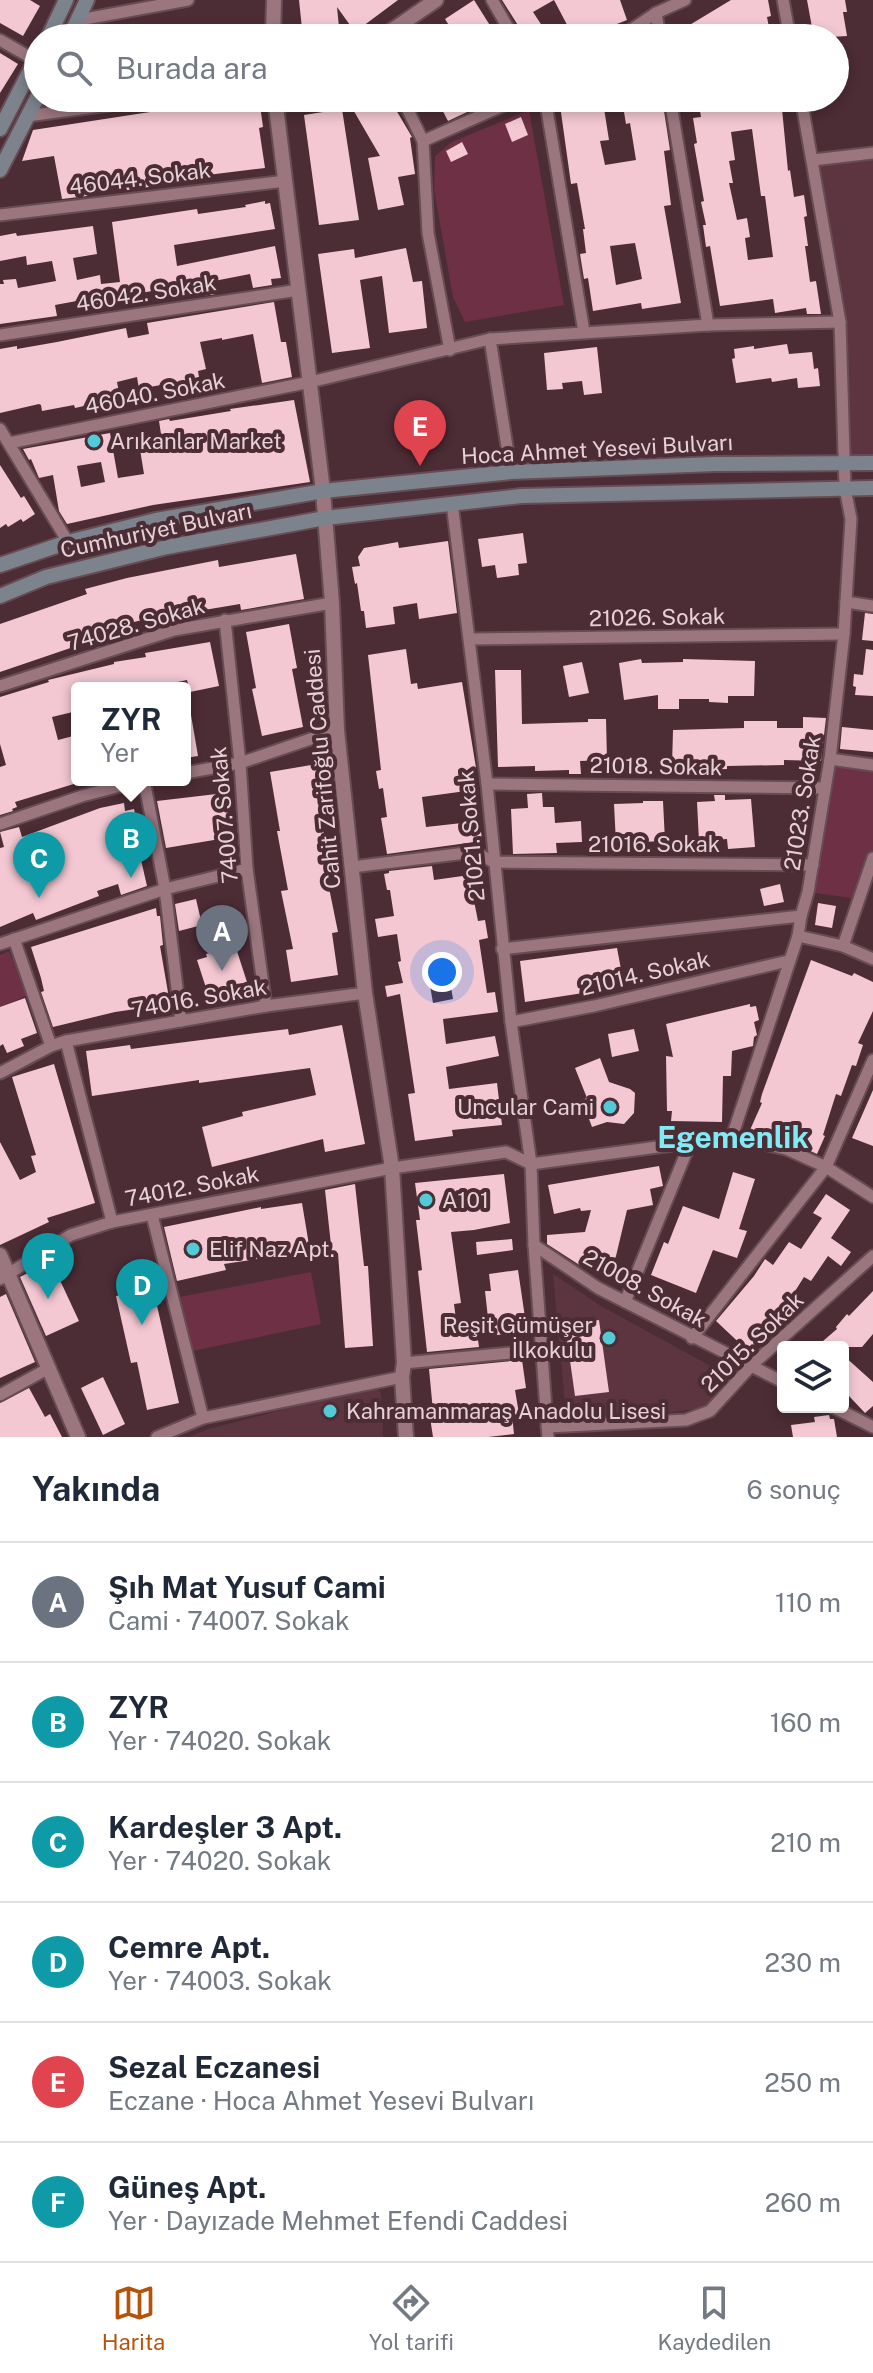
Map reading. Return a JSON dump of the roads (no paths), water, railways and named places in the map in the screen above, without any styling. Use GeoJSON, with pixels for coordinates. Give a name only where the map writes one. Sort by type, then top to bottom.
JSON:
{"type":"FeatureCollection","features":[{"type":"Feature","properties":{"kind":"main road"},"geometry":{"type":"LineString","coordinates":[[55,24],[66,0]]}},
{"type":"Feature","properties":{"kind":"main road"},"geometry":{"type":"LineString","coordinates":[[77,24],[87,0]]}},
{"type":"Feature","properties":{"kind":"main road"},"geometry":{"type":"LineString","coordinates":[[0,129],[24,81]]}},
{"type":"Feature","properties":{"kind":"main road"},"geometry":{"type":"LineString","coordinates":[[0,170],[29,112]]}},
{"type":"Feature","properties":{"kind":"main road","name":"Hoca Ahmet Yesevi Bulvarı"},"geometry":{"type":"LineString","coordinates":[[323,491],[511,472],[715,464],[873,463]]}},
{"type":"Feature","properties":{"kind":"main road","name":"Hoca Ahmet Yesevi Bulvarı"},"geometry":{"type":"LineString","coordinates":[[325,518],[521,496],[873,488]]}},
{"type":"Feature","properties":{"kind":"main road","name":"Cumhuriyet Bulvarı"},"geometry":{"type":"LineString","coordinates":[[0,565],[68,542],[156,520],[323,491]]}},
{"type":"Feature","properties":{"kind":"main road","name":"Cumhuriyet Bulvarı"},"geometry":{"type":"LineString","coordinates":[[0,596],[46,577],[167,547],[325,518]]}},
{"type":"Feature","properties":{"kind":"street"},"geometry":{"type":"LineString","coordinates":[[79,20],[188,0]]}},
{"type":"Feature","properties":{"kind":"street"},"geometry":{"type":"LineString","coordinates":[[273,24],[274,0]]}},
{"type":"Feature","properties":{"kind":"street"},"geometry":{"type":"LineString","coordinates":[[401,24],[436,0]]}},
{"type":"Feature","properties":{"kind":"street"},"geometry":{"type":"LineString","coordinates":[[492,0],[506,24]]}},
{"type":"Feature","properties":{"kind":"street"},"geometry":{"type":"LineString","coordinates":[[640,24],[685,0]]}},
{"type":"Feature","properties":{"kind":"street"},"geometry":{"type":"LineString","coordinates":[[783,0],[787,24]]}},
{"type":"Feature","properties":{"kind":"street"},"geometry":{"type":"LineString","coordinates":[[656,13],[658,24]]}},
{"type":"Feature","properties":{"kind":"street"},"geometry":{"type":"LineString","coordinates":[[0,40],[24,51]]}},
{"type":"Feature","properties":{"kind":"street"},"geometry":{"type":"LineString","coordinates":[[27,116],[57,112]]}},
{"type":"Feature","properties":{"kind":"street","name":"Cahit Zarifoğlu Caddesi"},"geometry":{"type":"LineString","coordinates":[[276,112],[323,491],[332,603],[337,730],[365,993],[392,1168],[406,1437]]}},
{"type":"Feature","properties":{"kind":"street"},"geometry":{"type":"LineString","coordinates":[[409,112],[423,141],[428,233],[450,350]]}},
{"type":"Feature","properties":{"kind":"street"},"geometry":{"type":"LineString","coordinates":[[423,141],[488,112]]}},
{"type":"Feature","properties":{"kind":"street"},"geometry":{"type":"LineString","coordinates":[[547,112],[584,332]]}},
{"type":"Feature","properties":{"kind":"street"},"geometry":{"type":"LineString","coordinates":[[672,112],[708,325]]}},
{"type":"Feature","properties":{"kind":"street","name":"21023. Sokak"},"geometry":{"type":"LineString","coordinates":[[732,1137],[798,936],[808,892],[830,759],[844,634],[851,519],[845,488],[840,322],[804,112]]}},
{"type":"Feature","properties":{"kind":"street"},"geometry":{"type":"LineString","coordinates":[[813,160],[873,153]]}},
{"type":"Feature","properties":{"kind":"street","name":"46044. Sokak"},"geometry":{"type":"LineString","coordinates":[[0,215],[286,181]]}},
{"type":"Feature","properties":{"kind":"street","name":"46042. Sokak"},"geometry":{"type":"LineString","coordinates":[[0,335],[299,290]]}},
{"type":"Feature","properties":{"kind":"street","name":"46040. Sokak"},"geometry":{"type":"LineString","coordinates":[[9,443],[310,382],[490,339],[708,325],[840,322]]}},
{"type":"Feature","properties":{"kind":"street"},"geometry":{"type":"LineString","coordinates":[[490,339],[511,472]]}},
{"type":"Feature","properties":{"kind":"street"},"geometry":{"type":"LineString","coordinates":[[0,429],[68,542]]}},
{"type":"Feature","properties":{"kind":"street","name":"21021. Sokak"},"geometry":{"type":"LineString","coordinates":[[452,503],[471,639],[502,949],[531,1164],[548,1432]]}},
{"type":"Feature","properties":{"kind":"street"},"geometry":{"type":"LineString","coordinates":[[846,602],[873,606]]}},
{"type":"Feature","properties":{"kind":"street","name":"74028. Sokak"},"geometry":{"type":"LineString","coordinates":[[0,686],[174,630],[332,603]]}},
{"type":"Feature","properties":{"kind":"street","name":"74007. Sokak"},"geometry":{"type":"LineString","coordinates":[[225,620],[247,869],[266,1006]]}},
{"type":"Feature","properties":{"kind":"street","name":"21026. Sokak"},"geometry":{"type":"LineString","coordinates":[[471,639],[844,634]]}},
{"type":"Feature","properties":{"kind":"street"},"geometry":{"type":"LineString","coordinates":[[191,772],[240,763],[337,730]]}},
{"type":"Feature","properties":{"kind":"street"},"geometry":{"type":"LineString","coordinates":[[830,759],[873,765]]}},
{"type":"Feature","properties":{"kind":"street","name":"21018. Sokak"},"geometry":{"type":"LineString","coordinates":[[487,784],[825,788]]}},
{"type":"Feature","properties":{"kind":"street"},"geometry":{"type":"LineString","coordinates":[[0,824],[121,786]]}},
{"type":"Feature","properties":{"kind":"street"},"geometry":{"type":"LineString","coordinates":[[145,786],[165,889],[181,1021]]}},
{"type":"Feature","properties":{"kind":"street","name":"21016. Sokak"},"geometry":{"type":"LineString","coordinates":[[352,867],[474,852],[494,862],[813,865]]}},
{"type":"Feature","properties":{"kind":"street"},"geometry":{"type":"LineString","coordinates":[[843,946],[873,858]]}},
{"type":"Feature","properties":{"kind":"street"},"geometry":{"type":"LineString","coordinates":[[0,944],[165,889],[247,869]]}},
{"type":"Feature","properties":{"kind":"street"},"geometry":{"type":"LineString","coordinates":[[502,949],[801,916]]}},
{"type":"Feature","properties":{"kind":"street"},"geometry":{"type":"LineString","coordinates":[[798,936],[843,946],[873,959]]}},
{"type":"Feature","properties":{"kind":"street"},"geometry":{"type":"LineString","coordinates":[[14,939],[51,1046]]}},
{"type":"Feature","properties":{"kind":"street","name":"21014. Sokak"},"geometry":{"type":"LineString","coordinates":[[511,1022],[788,961]]}},
{"type":"Feature","properties":{"kind":"street","name":"74016. Sokak"},"geometry":{"type":"LineString","coordinates":[[0,1073],[66,1041],[266,1006],[365,993]]}},
{"type":"Feature","properties":{"kind":"street"},"geometry":{"type":"LineString","coordinates":[[66,1041],[112,1222]]}},
{"type":"Feature","properties":{"kind":"street"},"geometry":{"type":"LineString","coordinates":[[692,1338],[826,1167],[873,1060]]}},
{"type":"Feature","properties":{"kind":"street"},"geometry":{"type":"LineString","coordinates":[[531,1164],[732,1137],[786,1149],[826,1167],[873,1197]]}},
{"type":"Feature","properties":{"kind":"street"},"geometry":{"type":"LineString","coordinates":[[625,1302],[691,1141]]}},
{"type":"Feature","properties":{"kind":"street","name":"74012. Sokak"},"geometry":{"type":"LineString","coordinates":[[5,1276],[71,1235],[112,1222],[392,1168],[506,1152],[531,1164]]}},
{"type":"Feature","properties":{"kind":"street"},"geometry":{"type":"LineString","coordinates":[[152,1215],[203,1418]]}},
{"type":"Feature","properties":{"kind":"street","name":"21008. Sokak"},"geometry":{"type":"LineString","coordinates":[[534,1245],[598,1288],[777,1379]]}},
{"type":"Feature","properties":{"kind":"street"},"geometry":{"type":"LineString","coordinates":[[0,1255],[5,1276],[78,1437]]}},
{"type":"Feature","properties":{"kind":"street","name":"21015. Sokak"},"geometry":{"type":"LineString","coordinates":[[548,1432],[686,1420],[710,1411],[752,1365],[873,1256]]}},
{"type":"Feature","properties":{"kind":"street"},"geometry":{"type":"LineString","coordinates":[[157,1437],[203,1418],[403,1370],[541,1350]]}},
{"type":"Feature","properties":{"kind":"street"},"geometry":{"type":"LineString","coordinates":[[0,1395],[49,1368]]}},
{"type":"Feature","properties":{"kind":"street"},"geometry":{"type":"LineString","coordinates":[[845,1413],[873,1427]]}},
{"type":"Feature","properties":{"kind":"place","name":"Arıkanlar Market"},"geometry":{"type":"Point","coordinates":[94,441]}},
{"type":"Feature","properties":{"kind":"place","name":"Sezal Eczanesi"},"geometry":{"type":"Point","coordinates":[420,466]}},
{"type":"Feature","properties":{"kind":"place","name":"ZYR"},"geometry":{"type":"Point","coordinates":[131,878]}},
{"type":"Feature","properties":{"kind":"place","name":"Kardeşler 3 Apt."},"geometry":{"type":"Point","coordinates":[39,898]}},
{"type":"Feature","properties":{"kind":"place","name":"Şıh Mat Yusuf Cami"},"geometry":{"type":"Point","coordinates":[222,971]}},
{"type":"Feature","properties":{"kind":"place","name":"Uncular Cami"},"geometry":{"type":"Point","coordinates":[610,1107]}},
{"type":"Feature","properties":{"kind":"place","name":"A101"},"geometry":{"type":"Point","coordinates":[426,1200]}},
{"type":"Feature","properties":{"kind":"place","name":"Elif Naz Apt."},"geometry":{"type":"Point","coordinates":[193,1249]}},
{"type":"Feature","properties":{"kind":"place","name":"Güneş Apt."},"geometry":{"type":"Point","coordinates":[48,1299]}},
{"type":"Feature","properties":{"kind":"place","name":"Cemre Apt."},"geometry":{"type":"Point","coordinates":[142,1325]}},
{"type":"Feature","properties":{"kind":"place","name":"Reşit Gümüşer İlkokulu"},"geometry":{"type":"Point","coordinates":[609,1338]}},
{"type":"Feature","properties":{"kind":"place","name":"Kahramanmaraş Anadolu Lisesi"},"geometry":{"type":"Point","coordinates":[330,1411]}},
{"type":"Feature","properties":{"kind":"district","name":"Egemenlik"},"geometry":{"type":"Point","coordinates":[733,1138]}}]}
